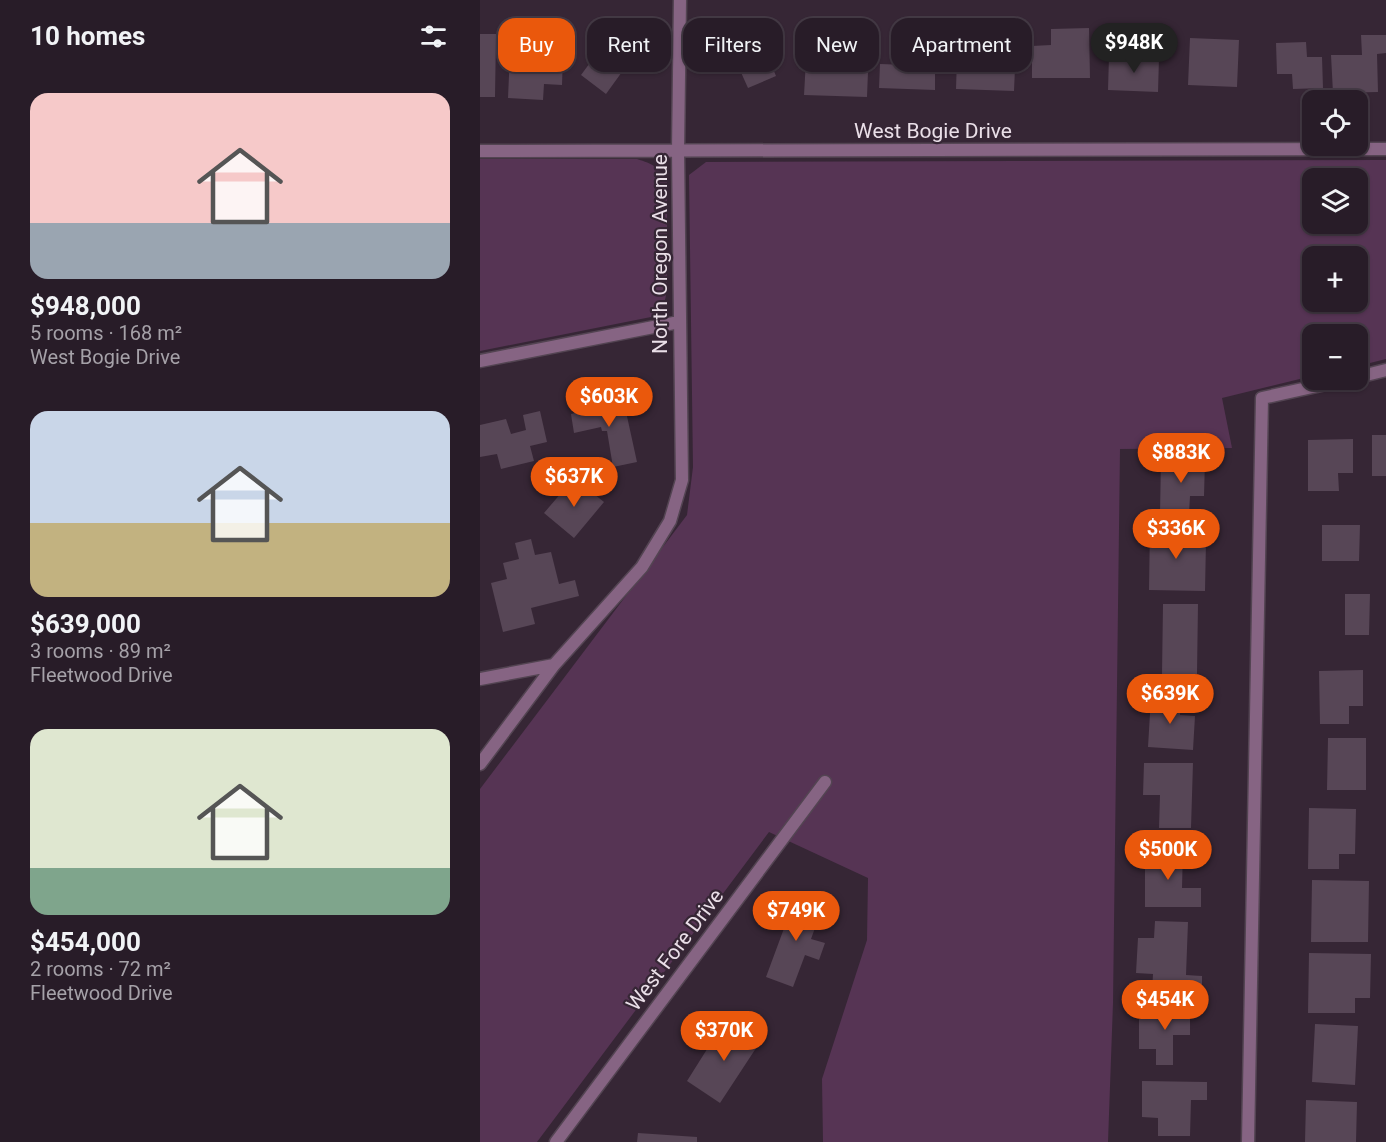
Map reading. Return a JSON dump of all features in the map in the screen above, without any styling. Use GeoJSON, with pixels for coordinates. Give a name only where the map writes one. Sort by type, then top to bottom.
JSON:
{"type":"FeatureCollection","features":[{"type":"Feature","properties":{"kind":"street","name":"North Oregon Avenue"},"geometry":{"type":"LineString","coordinates":[[480,764],[554,665],[642,567],[670,521],[682,480],[678,151],[680,0]]}},
{"type":"Feature","properties":{"kind":"street","name":"West Bogie Drive"},"geometry":{"type":"LineString","coordinates":[[480,151],[1386,149]]}},
{"type":"Feature","properties":{"kind":"street"},"geometry":{"type":"LineString","coordinates":[[480,361],[680,322]]}},
{"type":"Feature","properties":{"kind":"street"},"geometry":{"type":"LineString","coordinates":[[1368,374],[1386,370]]}},
{"type":"Feature","properties":{"kind":"street"},"geometry":{"type":"LineString","coordinates":[[1248,1142],[1262,398],[1302,389]]}},
{"type":"Feature","properties":{"kind":"street"},"geometry":{"type":"LineString","coordinates":[[480,679],[554,665]]}},
{"type":"Feature","properties":{"kind":"street","name":"West Fore Drive"},"geometry":{"type":"LineString","coordinates":[[556,1142],[825,782]]}},
{"type":"Feature","properties":{"kind":"shaded area"},"geometry":{"type":"Polygon","coordinates":[[[480,159],[637,159],[655,167],[667,182],[667,286],[662,307],[651,317],[480,351],[480,159]]]}},
{"type":"Feature","properties":{"kind":"shaded area"},"geometry":{"type":"Polygon","coordinates":[[[1386,160],[1386,359],[1368,364],[1368,324],[1302,324],[1302,378],[1222,398],[1232,448],[1120,449],[1113,1003],[1108,1142],[823,1142],[822,1079],[867,940],[868,878],[769,832],[537,1142],[480,1142],[480,789],[687,515],[693,467],[689,175],[706,162],[1386,160]]]}},
{"type":"Feature","properties":{"kind":"building"},"geometry":{"type":"Polygon","coordinates":[[[1089,28],[1090,78],[1032,78],[1032,46],[1051,45],[1051,29],[1089,28]]]}},
{"type":"Feature","properties":{"kind":"building"},"geometry":{"type":"Polygon","coordinates":[[[480,34],[496,34],[495,97],[480,97],[480,34]]]}},
{"type":"Feature","properties":{"kind":"building"},"geometry":{"type":"Polygon","coordinates":[[[1361,35],[1386,35],[1386,53],[1377,54],[1378,92],[1333,90],[1331,55],[1362,55],[1361,35]]]}},
{"type":"Feature","properties":{"kind":"building"},"geometry":{"type":"Polygon","coordinates":[[[1190,38],[1239,40],[1237,87],[1188,85],[1190,38]]]}},
{"type":"Feature","properties":{"kind":"building"},"geometry":{"type":"Polygon","coordinates":[[[1306,42],[1307,57],[1322,57],[1323,88],[1293,89],[1292,74],[1277,74],[1276,43],[1306,42]]]}},
{"type":"Feature","properties":{"kind":"building"},"geometry":{"type":"Polygon","coordinates":[[[1109,56],[1159,58],[1158,92],[1108,90],[1109,56]]]}},
{"type":"Feature","properties":{"kind":"building"},"geometry":{"type":"Polygon","coordinates":[[[880,64],[891,64],[891,72],[935,72],[935,90],[879,88],[880,64]]]}},
{"type":"Feature","properties":{"kind":"building"},"geometry":{"type":"Polygon","coordinates":[[[587,67],[587,72],[622,72],[606,94],[581,75],[587,67]]]}},
{"type":"Feature","properties":{"kind":"building"},"geometry":{"type":"Polygon","coordinates":[[[509,72],[562,72],[562,85],[544,84],[543,100],[508,98],[509,72]]]}},
{"type":"Feature","properties":{"kind":"building"},"geometry":{"type":"Polygon","coordinates":[[[741,72],[774,72],[776,76],[748,88],[741,72]]]}},
{"type":"Feature","properties":{"kind":"building"},"geometry":{"type":"Polygon","coordinates":[[[805,72],[868,72],[867,97],[804,95],[805,72]]]}},
{"type":"Feature","properties":{"kind":"building"},"geometry":{"type":"Polygon","coordinates":[[[957,72],[1015,72],[1014,91],[956,89],[957,72]]]}},
{"type":"Feature","properties":{"kind":"building"},"geometry":{"type":"Polygon","coordinates":[[[623,398],[637,462],[613,467],[607,431],[602,431],[601,427],[574,433],[571,414],[583,411],[582,405],[623,398]]]}},
{"type":"Feature","properties":{"kind":"building"},"geometry":{"type":"Polygon","coordinates":[[[540,411],[547,442],[530,446],[534,461],[501,469],[497,454],[480,457],[480,425],[506,419],[511,434],[526,430],[523,415],[540,411]]]}},
{"type":"Feature","properties":{"kind":"building"},"geometry":{"type":"Polygon","coordinates":[[[1372,435],[1386,435],[1386,476],[1372,476],[1372,435]]]}},
{"type":"Feature","properties":{"kind":"building"},"geometry":{"type":"Polygon","coordinates":[[[1353,439],[1353,473],[1338,473],[1339,491],[1308,491],[1308,440],[1353,439]]]}},
{"type":"Feature","properties":{"kind":"building"},"geometry":{"type":"Polygon","coordinates":[[[1161,459],[1205,460],[1204,496],[1190,496],[1189,514],[1160,514],[1161,459]]]}},
{"type":"Feature","properties":{"kind":"building"},"geometry":{"type":"Polygon","coordinates":[[[574,478],[604,502],[574,538],[544,513],[574,478]]]}},
{"type":"Feature","properties":{"kind":"building"},"geometry":{"type":"Polygon","coordinates":[[[1150,524],[1187,524],[1187,541],[1206,541],[1205,591],[1149,590],[1150,524]]]}},
{"type":"Feature","properties":{"kind":"building"},"geometry":{"type":"Polygon","coordinates":[[[1322,525],[1360,525],[1359,561],[1322,561],[1322,525]]]}},
{"type":"Feature","properties":{"kind":"building"},"geometry":{"type":"Polygon","coordinates":[[[531,539],[535,555],[551,552],[559,584],[575,580],[579,596],[531,608],[535,624],[503,632],[491,583],[507,579],[503,563],[519,559],[515,543],[531,539]]]}},
{"type":"Feature","properties":{"kind":"building"},"geometry":{"type":"Polygon","coordinates":[[[1345,594],[1370,594],[1369,635],[1345,635],[1345,594]]]}},
{"type":"Feature","properties":{"kind":"building"},"geometry":{"type":"Polygon","coordinates":[[[1163,604],[1198,604],[1197,674],[1162,674],[1163,604]]]}},
{"type":"Feature","properties":{"kind":"building"},"geometry":{"type":"Polygon","coordinates":[[[1363,670],[1363,706],[1349,706],[1349,724],[1320,724],[1319,671],[1363,670]]]}},
{"type":"Feature","properties":{"kind":"building"},"geometry":{"type":"Polygon","coordinates":[[[1151,697],[1181,699],[1180,715],[1195,716],[1193,750],[1148,747],[1151,697]]]}},
{"type":"Feature","properties":{"kind":"building"},"geometry":{"type":"Polygon","coordinates":[[[1328,738],[1366,738],[1366,790],[1327,790],[1328,738]]]}},
{"type":"Feature","properties":{"kind":"building"},"geometry":{"type":"Polygon","coordinates":[[[1144,763],[1193,763],[1191,828],[1159,828],[1160,795],[1143,795],[1144,763]]]}},
{"type":"Feature","properties":{"kind":"building"},"geometry":{"type":"Polygon","coordinates":[[[1309,808],[1356,809],[1355,854],[1339,854],[1339,869],[1308,869],[1309,808]]]}},
{"type":"Feature","properties":{"kind":"building"},"geometry":{"type":"Polygon","coordinates":[[[1145,849],[1183,849],[1182,888],[1201,888],[1201,907],[1145,907],[1145,849]]]}},
{"type":"Feature","properties":{"kind":"building"},"geometry":{"type":"Polygon","coordinates":[[[1312,880],[1369,881],[1368,942],[1311,942],[1312,880]]]}},
{"type":"Feature","properties":{"kind":"building"},"geometry":{"type":"Polygon","coordinates":[[[796,896],[823,906],[811,939],[825,943],[819,960],[805,955],[793,987],[766,977],[796,896]]]}},
{"type":"Feature","properties":{"kind":"building"},"geometry":{"type":"Polygon","coordinates":[[[1155,921],[1188,922],[1186,975],[1202,976],[1202,994],[1152,992],[1153,974],[1136,973],[1138,938],[1154,938],[1155,921]]]}},
{"type":"Feature","properties":{"kind":"building"},"geometry":{"type":"Polygon","coordinates":[[[1309,953],[1371,954],[1370,998],[1355,998],[1355,1013],[1308,1013],[1309,953]]]}},
{"type":"Feature","properties":{"kind":"building"},"geometry":{"type":"Polygon","coordinates":[[[1156,1004],[1190,1004],[1190,1035],[1173,1035],[1173,1065],[1156,1065],[1156,1049],[1139,1049],[1139,1019],[1156,1019],[1156,1004]]]}},
{"type":"Feature","properties":{"kind":"building"},"geometry":{"type":"Polygon","coordinates":[[[1315,1024],[1358,1026],[1355,1085],[1312,1082],[1315,1024]]]}},
{"type":"Feature","properties":{"kind":"building"},"geometry":{"type":"Polygon","coordinates":[[[747,1025],[764,1036],[720,1103],[687,1081],[721,1027],[738,1038],[747,1025]]]}},
{"type":"Feature","properties":{"kind":"building"},"geometry":{"type":"Polygon","coordinates":[[[1142,1081],[1207,1082],[1207,1100],[1191,1100],[1190,1136],[1158,1136],[1158,1118],[1142,1117],[1142,1081]]]}},
{"type":"Feature","properties":{"kind":"building"},"geometry":{"type":"Polygon","coordinates":[[[1306,1100],[1357,1102],[1356,1142],[1305,1142],[1306,1100]]]}},
{"type":"Feature","properties":{"kind":"building"},"geometry":{"type":"Polygon","coordinates":[[[638,1133],[697,1137],[697,1142],[637,1142],[638,1133]]]}}]}
